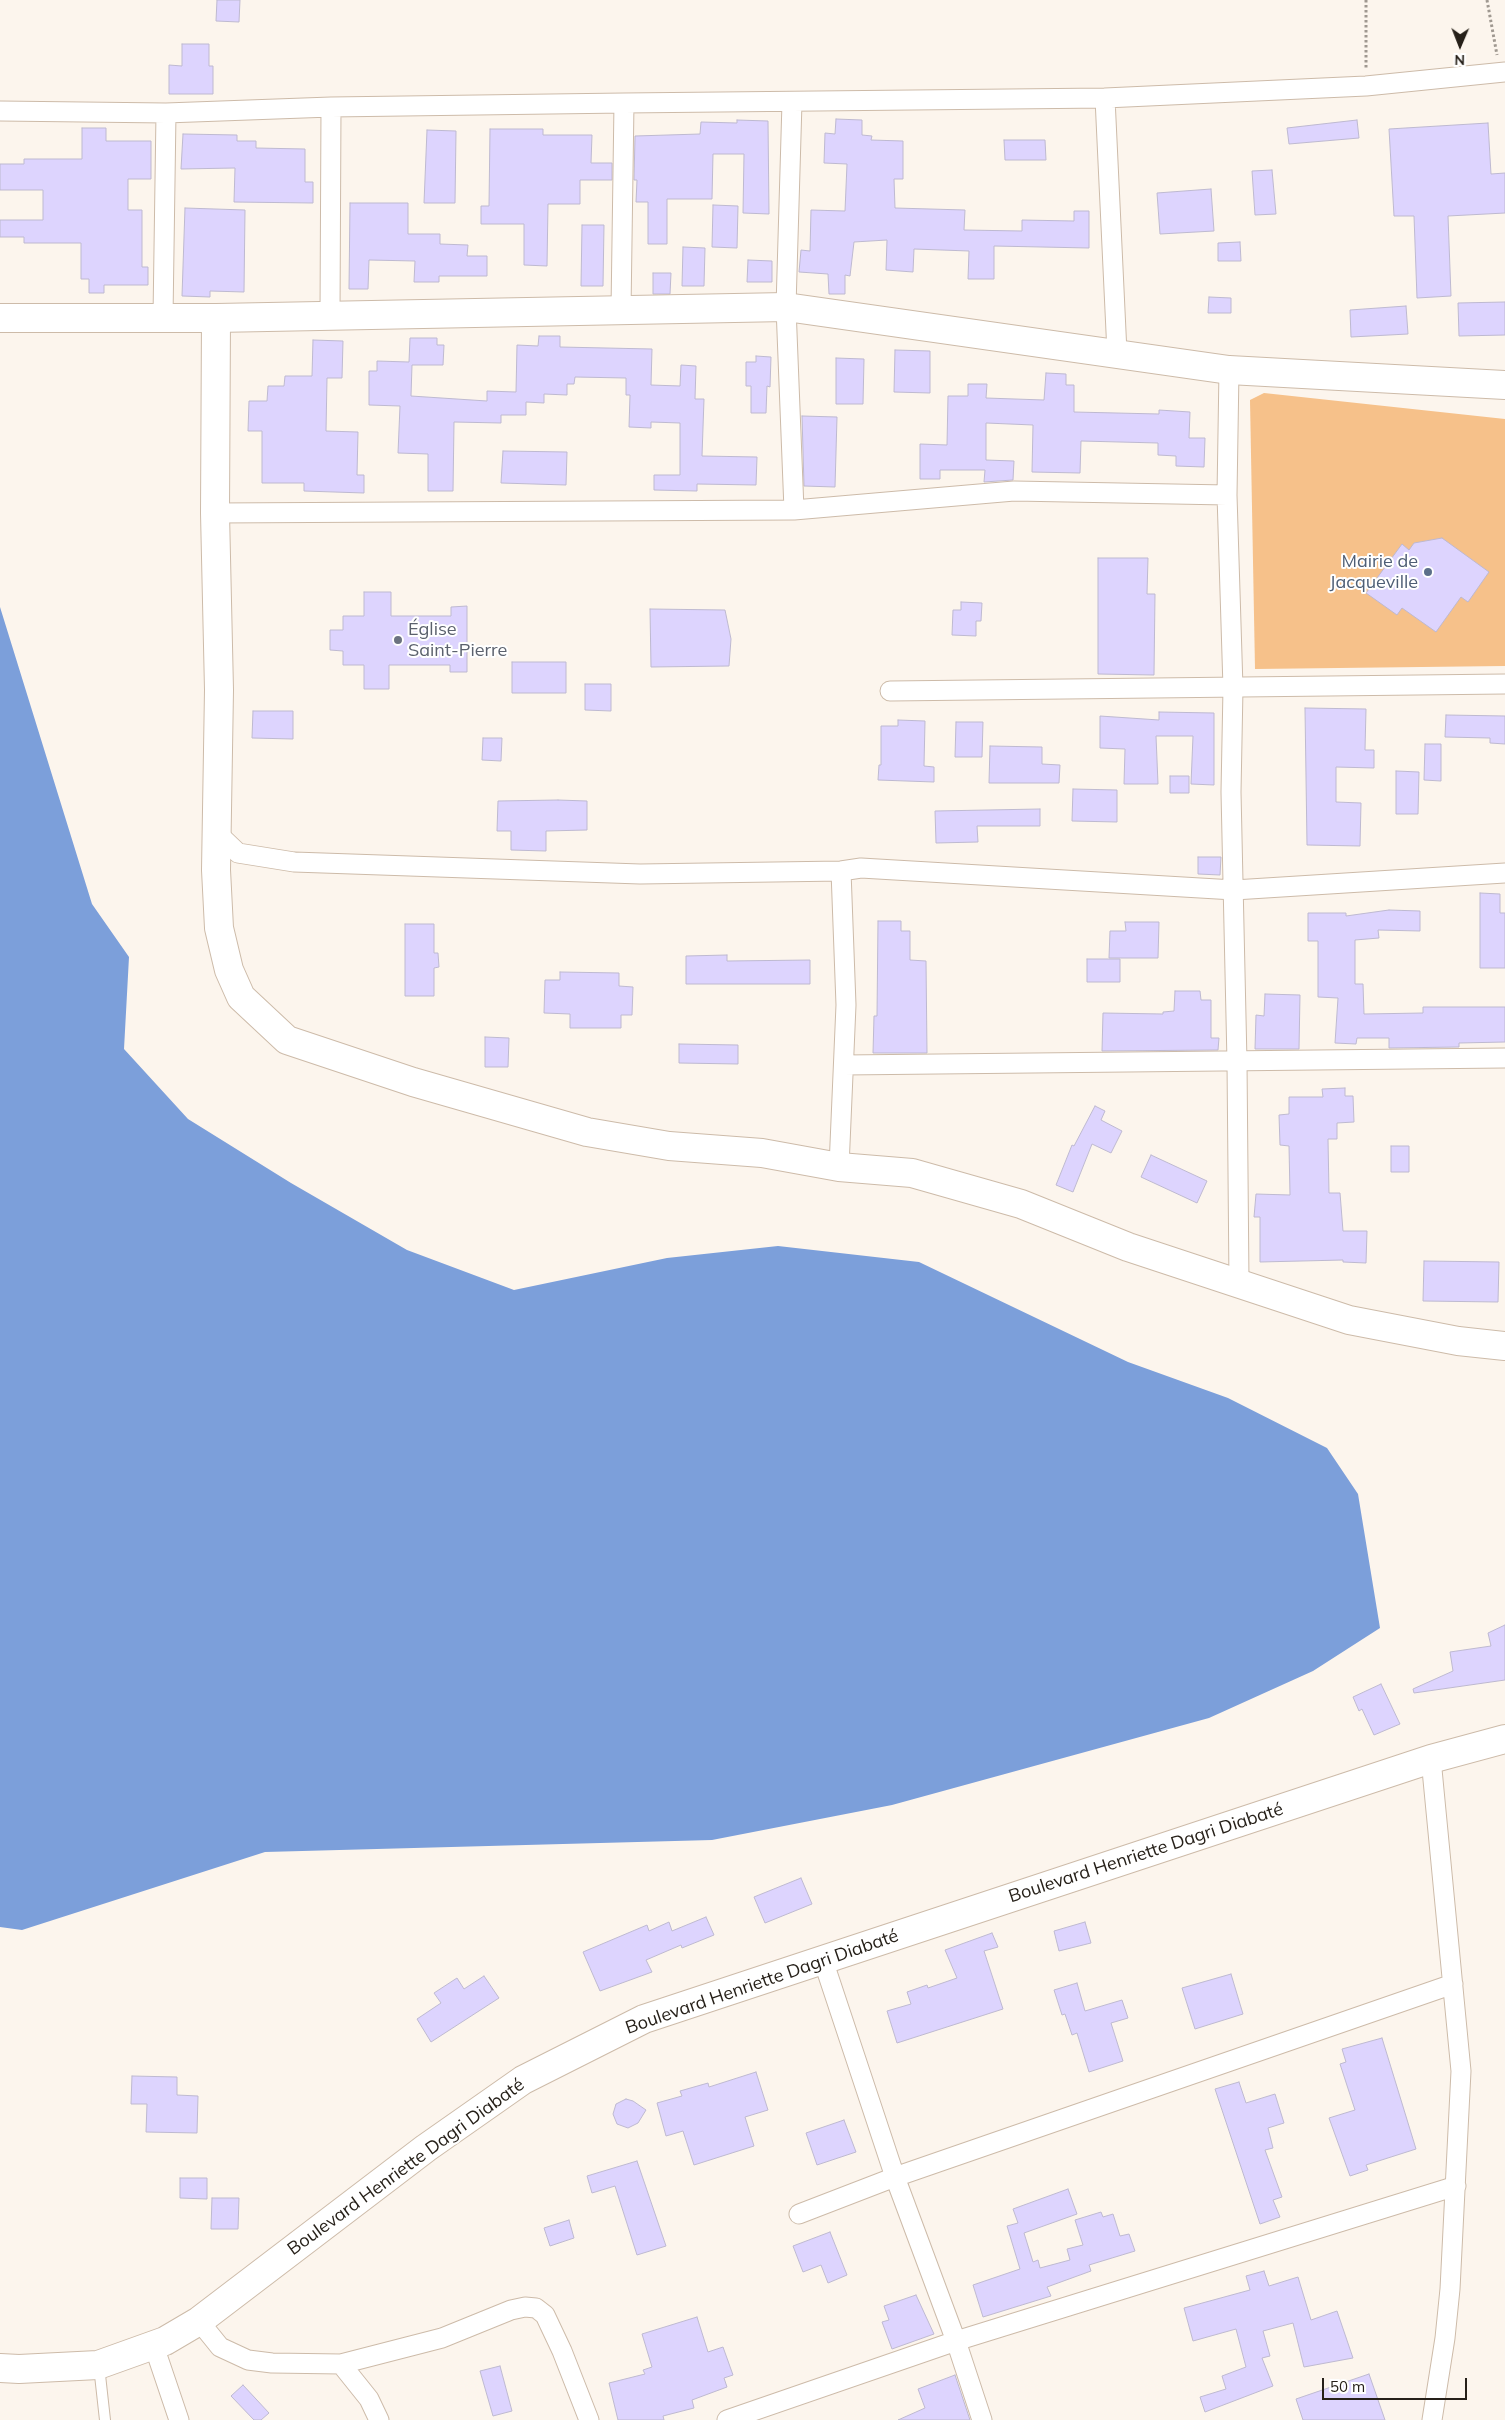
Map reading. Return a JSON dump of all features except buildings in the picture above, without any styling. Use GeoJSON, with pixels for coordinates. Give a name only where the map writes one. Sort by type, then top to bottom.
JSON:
{"type":"FeatureCollection","features":[{"type":"Feature","properties":{"kind":"street"},"geometry":{"type":"LineString","coordinates":[[0,111],[166,113],[624,103],[1105,98],[1366,86],[1503,73]]}},
{"type":"Feature","properties":{"kind":"street"},"geometry":{"type":"LineString","coordinates":[[1105,98],[1117,353]]}},
{"type":"Feature","properties":{"kind":"street"},"geometry":{"type":"LineString","coordinates":[[792,102],[786,307],[794,510]]}},
{"type":"Feature","properties":{"kind":"street"},"geometry":{"type":"LineString","coordinates":[[621,310],[624,103]]}},
{"type":"Feature","properties":{"kind":"street"},"geometry":{"type":"LineString","coordinates":[[330,314],[331,108]]}},
{"type":"Feature","properties":{"kind":"street"},"geometry":{"type":"LineString","coordinates":[[163,317],[166,113]]}},
{"type":"Feature","properties":{"kind":"street"},"geometry":{"type":"LineString","coordinates":[[0,318],[216,318],[330,314],[786,307],[1229,370],[1505,385]]}},
{"type":"Feature","properties":{"kind":"street"},"geometry":{"type":"LineString","coordinates":[[216,318],[215,513],[219,690],[217,833],[219,928],[229,970],[241,997],[287,1040],[413,1082],[587,1132],[669,1146],[762,1153],[839,1167],[912,1173],[1021,1204],[1128,1247],[1349,1320],[1458,1341],[1505,1346]]}},
{"type":"Feature","properties":{"kind":"street"},"geometry":{"type":"LineString","coordinates":[[1229,370],[1227,494],[1233,688],[1231,792],[1237,1062],[1239,1283]]}},
{"type":"Feature","properties":{"kind":"street"},"geometry":{"type":"LineString","coordinates":[[215,513],[794,510],[1014,490],[1227,494]]}},
{"type":"Feature","properties":{"kind":"street"},"geometry":{"type":"LineString","coordinates":[[890,691],[1505,684]]}},
{"type":"Feature","properties":{"kind":"street"},"geometry":{"type":"LineString","coordinates":[[217,833],[238,853],[294,862],[640,874],[841,871],[861,868],[1234,890],[1505,873]]}},
{"type":"Feature","properties":{"kind":"street"},"geometry":{"type":"LineString","coordinates":[[839,1167],[846,1005],[841,871]]}},
{"type":"Feature","properties":{"kind":"street"},"geometry":{"type":"LineString","coordinates":[[844,1065],[1505,1058]]}},
{"type":"Feature","properties":{"kind":"street","name":"Boulevard Henriette Dagri Diabaté"},"geometry":{"type":"LineString","coordinates":[[0,2368],[19,2369],[98,2365],[154,2346],[199,2321],[426,2148],[523,2080],[644,2019],[1431,1759],[1505,1739]]}},
{"type":"Feature","properties":{"kind":"street"},"geometry":{"type":"LineString","coordinates":[[1431,1759],[1461,2071],[1450,2289],[1445,2338],[1432,2420]]}},
{"type":"Feature","properties":{"kind":"street"},"geometry":{"type":"LineString","coordinates":[[823,1960],[895,2177],[956,2341],[982,2420]]}},
{"type":"Feature","properties":{"kind":"street"},"geometry":{"type":"LineString","coordinates":[[799,2214],[895,2177],[1453,1984]]}},
{"type":"Feature","properties":{"kind":"street"},"geometry":{"type":"LineString","coordinates":[[727,2420],[956,2341],[1456,2186]]}},
{"type":"Feature","properties":{"kind":"street"},"geometry":{"type":"LineString","coordinates":[[199,2321],[220,2346],[248,2360],[272,2363],[341,2364],[442,2338],[511,2310],[525,2306],[536,2308],[545,2315],[562,2351],[589,2420]]}},
{"type":"Feature","properties":{"kind":"street"},"geometry":{"type":"LineString","coordinates":[[154,2346],[179,2420]]}},
{"type":"Feature","properties":{"kind":"street"},"geometry":{"type":"LineString","coordinates":[[341,2364],[369,2399],[379,2420]]}},
{"type":"Feature","properties":{"kind":"lane"},"geometry":{"type":"LineString","coordinates":[[98,2365],[105,2420]]}},
{"type":"Feature","properties":{"kind":"path"},"geometry":{"type":"LineString","coordinates":[[1366,0],[1366,86]]}},
{"type":"Feature","properties":{"kind":"path"},"geometry":{"type":"LineString","coordinates":[[1487,0],[1503,73]]}},
{"type":"Feature","properties":{"kind":"shaded area"},"geometry":{"type":"Polygon","coordinates":[[[1264,393],[1505,419],[1505,666],[1255,669],[1250,400],[1264,393]]]}},
{"type":"Feature","properties":{"kind":"water"},"geometry":{"type":"Polygon","coordinates":[[[0,607],[92,904],[129,957],[124,1049],[188,1119],[291,1183],[407,1250],[514,1290],[667,1258],[778,1246],[919,1262],[1128,1362],[1228,1398],[1327,1448],[1358,1494],[1380,1628],[1313,1671],[1209,1718],[892,1805],[712,1840],[265,1852],[22,1930],[0,1927],[0,607]]]}},
{"type":"Feature","properties":{"kind":"place","name":"Mairie de Jacqueville"},"geometry":{"type":"Point","coordinates":[1428,572]}},
{"type":"Feature","properties":{"kind":"place","name":"Église Saint-Pierre"},"geometry":{"type":"Point","coordinates":[398,640]}}]}
